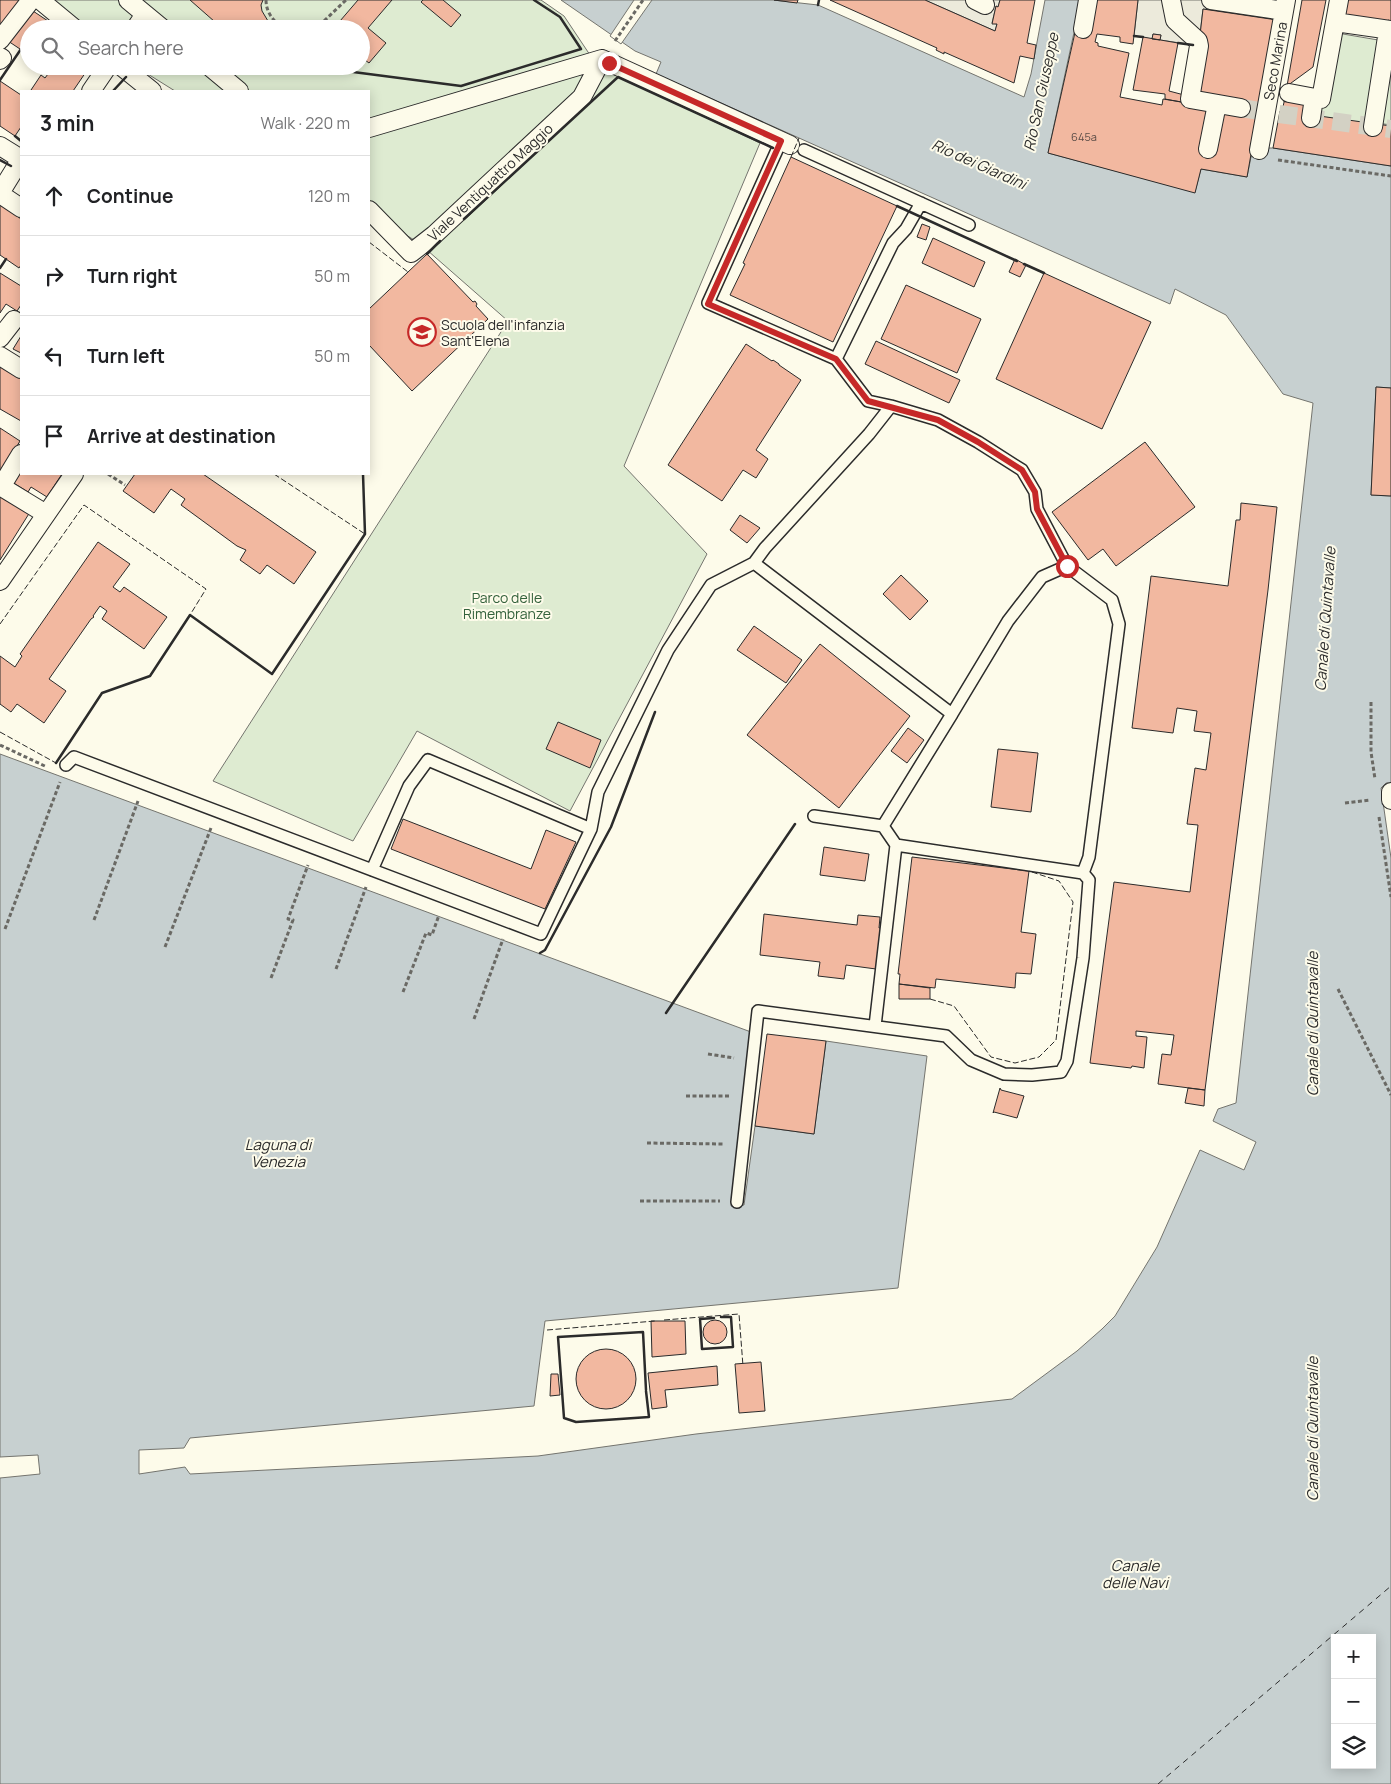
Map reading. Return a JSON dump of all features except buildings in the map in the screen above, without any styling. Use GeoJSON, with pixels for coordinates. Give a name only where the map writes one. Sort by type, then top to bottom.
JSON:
{"type":"FeatureCollection","features":[{"type":"Feature","properties":{"kind":"street"},"geometry":{"type":"LineString","coordinates":[[0,40],[31,0]]}},
{"type":"Feature","properties":{"kind":"street"},"geometry":{"type":"LineString","coordinates":[[40,0],[64,20]]}},
{"type":"Feature","properties":{"kind":"street"},"geometry":{"type":"LineString","coordinates":[[128,0],[152,20]]}},
{"type":"Feature","properties":{"kind":"street"},"geometry":{"type":"LineString","coordinates":[[1083,29],[1088,0]]}},
{"type":"Feature","properties":{"kind":"street"},"geometry":{"type":"LineString","coordinates":[[1171,0],[1175,20],[1198,40],[1199,46],[1190,99],[1241,108]]}},
{"type":"Feature","properties":{"kind":"street"},"geometry":{"type":"LineString","coordinates":[[1210,0],[1283,7]]}},
{"type":"Feature","properties":{"kind":"street"},"geometry":{"type":"LineString","coordinates":[[1289,93],[1309,106],[1321,99],[1349,28],[1339,0]]}},
{"type":"Feature","properties":{"kind":"street","name":"Seco Marina"},"geometry":{"type":"LineString","coordinates":[[1259,150],[1268,112],[1283,7]]}},
{"type":"Feature","properties":{"kind":"street"},"geometry":{"type":"LineString","coordinates":[[141,20],[145,14]]}},
{"type":"Feature","properties":{"kind":"street"},"geometry":{"type":"LineString","coordinates":[[1349,28],[1390,35],[1373,127]]}},
{"type":"Feature","properties":{"kind":"street"},"geometry":{"type":"LineString","coordinates":[[370,128],[602,60],[788,146]]}},
{"type":"Feature","properties":{"kind":"street","name":"Viale Ventiquattro Maggio"},"geometry":{"type":"LineString","coordinates":[[370,211],[411,253],[434,236],[582,97],[602,60]]}},
{"type":"Feature","properties":{"kind":"street"},"geometry":{"type":"LineString","coordinates":[[92,90],[102,75]]}},
{"type":"Feature","properties":{"kind":"street"},"geometry":{"type":"LineString","coordinates":[[132,75],[151,90]]}},
{"type":"Feature","properties":{"kind":"street"},"geometry":{"type":"LineString","coordinates":[[220,75],[239,90]]}},
{"type":"Feature","properties":{"kind":"street"},"geometry":{"type":"LineString","coordinates":[[1208,149],[1217,104]]}},
{"type":"Feature","properties":{"kind":"street"},"geometry":{"type":"LineString","coordinates":[[0,146],[20,158]]}},
{"type":"Feature","properties":{"kind":"street"},"geometry":{"type":"LineString","coordinates":[[20,161],[0,193],[20,207]]}},
{"type":"Feature","properties":{"kind":"street"},"geometry":{"type":"LineString","coordinates":[[0,338],[14,320]]}},
{"type":"Feature","properties":{"kind":"street"},"geometry":{"type":"LineString","coordinates":[[0,356],[20,368]]}},
{"type":"Feature","properties":{"kind":"street"},"geometry":{"type":"LineString","coordinates":[[20,456],[1,486],[46,514]]}},
{"type":"Feature","properties":{"kind":"street"},"geometry":{"type":"LineString","coordinates":[[0,581],[73,475]]}},
{"type":"Feature","properties":{"kind":"street"},"geometry":{"type":"LineString","coordinates":[[1391,792],[1391,800]]}},
{"type":"Feature","properties":{"kind":"lane"},"geometry":{"type":"LineString","coordinates":[[969,225],[788,146],[708,304],[836,359],[868,401],[938,420],[978,442],[1022,470],[1035,492],[1037,509],[1067,566],[1112,600],[1119,624],[1089,857],[1083,873]]}},
{"type":"Feature","properties":{"kind":"lane"},"geometry":{"type":"LineString","coordinates":[[836,359],[893,243],[906,228],[922,203]]}},
{"type":"Feature","properties":{"kind":"lane"},"geometry":{"type":"LineString","coordinates":[[66,765],[74,757],[541,934],[591,829],[598,792],[668,650],[711,585],[754,563],[891,406]]}},
{"type":"Feature","properties":{"kind":"lane"},"geometry":{"type":"LineString","coordinates":[[754,563],[952,714]]}},
{"type":"Feature","properties":{"kind":"lane"},"geometry":{"type":"LineString","coordinates":[[883,826],[1008,621],[1042,577],[1067,566]]}},
{"type":"Feature","properties":{"kind":"lane"},"geometry":{"type":"LineString","coordinates":[[372,870],[409,786],[428,760],[591,829]]}},
{"type":"Feature","properties":{"kind":"lane"},"geometry":{"type":"LineString","coordinates":[[814,816],[883,826],[896,845],[875,1026]]}},
{"type":"Feature","properties":{"kind":"lane"},"geometry":{"type":"LineString","coordinates":[[737,1202],[758,1011],[946,1036],[971,1060],[1004,1074],[1032,1075],[1061,1072],[1067,1061],[1083,958],[1089,880],[1083,873],[896,845]]}},
{"type":"Feature","properties":{"kind":"path"},"geometry":{"type":"LineString","coordinates":[[266,0],[266,7],[274,20]]}},
{"type":"Feature","properties":{"kind":"path"},"geometry":{"type":"LineString","coordinates":[[325,20],[346,0]]}},
{"type":"Feature","properties":{"kind":"path"},"geometry":{"type":"LineString","coordinates":[[602,60],[643,0]]}},
{"type":"Feature","properties":{"kind":"path"},"geometry":{"type":"LineString","coordinates":[[1277,160],[1391,176]]}},
{"type":"Feature","properties":{"kind":"path"},"geometry":{"type":"LineString","coordinates":[[110,475],[125,485]]}},
{"type":"Feature","properties":{"kind":"path"},"geometry":{"type":"LineString","coordinates":[[0,745],[47,767]]}},
{"type":"Feature","properties":{"kind":"path"},"geometry":{"type":"LineString","coordinates":[[5,929],[66,765]]}},
{"type":"Feature","properties":{"kind":"path"},"geometry":{"type":"LineString","coordinates":[[94,920],[144,784]]}},
{"type":"Feature","properties":{"kind":"path"},"geometry":{"type":"LineString","coordinates":[[165,947],[217,811]]}},
{"type":"Feature","properties":{"kind":"path"},"geometry":{"type":"LineString","coordinates":[[272,978],[293,920],[288,919],[315,848]]}},
{"type":"Feature","properties":{"kind":"path"},"geometry":{"type":"LineString","coordinates":[[336,969],[372,870]]}},
{"type":"Feature","properties":{"kind":"path"},"geometry":{"type":"LineString","coordinates":[[403,992],[426,933],[432,935],[446,898]]}},
{"type":"Feature","properties":{"kind":"path"},"geometry":{"type":"LineString","coordinates":[[474,1019],[509,922]]}},
{"type":"Feature","properties":{"kind":"path"},"geometry":{"type":"LineString","coordinates":[[1338,989],[1391,1095]]}},
{"type":"Feature","properties":{"kind":"path"},"geometry":{"type":"LineString","coordinates":[[708,1054],[752,1060]]}},
{"type":"Feature","properties":{"kind":"path"},"geometry":{"type":"LineString","coordinates":[[686,1096],[748,1096]]}},
{"type":"Feature","properties":{"kind":"path"},"geometry":{"type":"LineString","coordinates":[[647,1143],[743,1145]]}},
{"type":"Feature","properties":{"kind":"path"},"geometry":{"type":"LineString","coordinates":[[640,1201],[737,1202]]}},
{"type":"Feature","properties":{"kind":"green space","name":"Parco delle Rimembranze"},"geometry":{"type":"Polygon","coordinates":[[[51,0],[541,0],[564,16],[598,67],[760,143],[624,466],[707,554],[570,811],[417,731],[353,841],[213,781],[508,321],[419,243],[370,213],[370,90],[173,90],[149,75],[370,75],[370,20],[74,20],[51,0]]]}},
{"type":"Feature","properties":{"kind":"green space"},"geometry":{"type":"Polygon","coordinates":[[[1338,25],[1344,26],[1343,34],[1384,41],[1371,124],[1315,116],[1338,25]]]}},
{"type":"Feature","properties":{"kind":"green space"},"geometry":{"type":"Polygon","coordinates":[[[1391,41],[1391,125],[1377,123],[1391,41]]]}},
{"type":"Feature","properties":{"kind":"shaded area"},"geometry":{"type":"Polygon","coordinates":[[[925,0],[1000,0],[998,7],[996,6],[992,23],[997,24],[995,31],[925,0]]]}},
{"type":"Feature","properties":{"kind":"shaded area"},"geometry":{"type":"Polygon","coordinates":[[[1138,0],[1269,0],[1277,20],[1203,9],[1200,34],[1201,46],[1160,40],[1161,35],[1153,34],[1152,39],[1134,36],[1138,0]]]}},
{"type":"Feature","properties":{"kind":"water","name":"Laguna di Venezia"},"geometry":{"type":"Polygon","coordinates":[[[561,0],[773,0],[818,5],[1024,97],[1031,74],[1045,0],[1081,0],[1048,153],[1195,192],[1201,169],[1247,177],[1251,157],[1265,148],[1391,166],[1391,388],[1376,387],[1371,495],[1391,496],[1391,783],[1386,783],[1381,788],[1391,858],[1391,1784],[0,1784],[0,1478],[40,1474],[38,1455],[0,1457],[0,754],[751,1032],[731,1206],[744,1205],[755,1126],[814,1134],[826,1041],[927,1056],[898,1288],[545,1321],[534,1406],[190,1438],[184,1448],[139,1450],[139,1474],[185,1467],[190,1474],[538,1456],[696,1434],[1012,1399],[1077,1351],[1115,1316],[1157,1247],[1200,1150],[1244,1170],[1256,1142],[1213,1121],[1218,1109],[1236,1103],[1313,403],[1283,394],[1226,315],[1175,289],[1170,304],[656,74],[661,62],[635,51],[561,0]]]}},
{"type":"Feature","properties":{"kind":"pier"},"geometry":{"type":"Polygon","coordinates":[[[634,0],[652,0],[621,44],[610,36],[634,0]]]}},
{"type":"Feature","properties":{"kind":"ferry route"},"geometry":{"type":"LineString","coordinates":[[1158,1784],[1391,1586]]}},
{"type":"Feature","properties":{"kind":"tunnel"},"geometry":{"type":"LineString","coordinates":[[1241,108],[1259,111]]}},
{"type":"Feature","properties":{"kind":"tunnel"},"geometry":{"type":"LineString","coordinates":[[1279,114],[1391,129]]}},
{"type":"Feature","properties":{"kind":"fence"},"geometry":{"type":"LineString","coordinates":[[791,157],[799,138]]}},
{"type":"Feature","properties":{"kind":"fence"},"geometry":{"type":"LineString","coordinates":[[370,243],[408,272]]}},
{"type":"Feature","properties":{"kind":"fence"},"geometry":{"type":"LineString","coordinates":[[276,475],[365,534]]}},
{"type":"Feature","properties":{"kind":"fence"},"geometry":{"type":"LineString","coordinates":[[0,624],[84,505],[206,589],[190,615]]}},
{"type":"Feature","properties":{"kind":"fence"},"geometry":{"type":"LineString","coordinates":[[0,732],[56,763]]}},
{"type":"Feature","properties":{"kind":"fence"},"geometry":{"type":"LineString","coordinates":[[930,999],[954,1006],[991,1057],[1015,1063],[1039,1057],[1056,1040],[1073,902],[1059,881],[1029,871]]}},
{"type":"Feature","properties":{"kind":"fence"},"geometry":{"type":"LineString","coordinates":[[664,1320],[739,1314],[743,1366]]}},
{"type":"Feature","properties":{"kind":"fence"},"geometry":{"type":"LineString","coordinates":[[547,1330],[655,1321]]}},
{"type":"Feature","properties":{"kind":"wall"},"geometry":{"type":"LineString","coordinates":[[370,74],[461,86],[581,49],[560,17],[534,0]]}},
{"type":"Feature","properties":{"kind":"wall"},"geometry":{"type":"LineString","coordinates":[[818,5],[819,0]]}},
{"type":"Feature","properties":{"kind":"wall"},"geometry":{"type":"LineString","coordinates":[[1134,36],[1143,37]]}},
{"type":"Feature","properties":{"kind":"wall"},"geometry":{"type":"LineString","coordinates":[[1178,43],[1193,45]]}},
{"type":"Feature","properties":{"kind":"wall"},"geometry":{"type":"LineString","coordinates":[[0,80],[20,50]]}},
{"type":"Feature","properties":{"kind":"wall"},"geometry":{"type":"LineString","coordinates":[[114,90],[126,77]]}},
{"type":"Feature","properties":{"kind":"wall"},"geometry":{"type":"LineString","coordinates":[[464,219],[618,77],[773,148]]}},
{"type":"Feature","properties":{"kind":"wall"},"geometry":{"type":"LineString","coordinates":[[15,136],[20,140]]}},
{"type":"Feature","properties":{"kind":"wall"},"geometry":{"type":"LineString","coordinates":[[0,160],[11,166]]}},
{"type":"Feature","properties":{"kind":"wall"},"geometry":{"type":"LineString","coordinates":[[897,206],[1017,261]]}},
{"type":"Feature","properties":{"kind":"wall"},"geometry":{"type":"LineString","coordinates":[[427,254],[440,241]]}},
{"type":"Feature","properties":{"kind":"wall"},"geometry":{"type":"LineString","coordinates":[[0,268],[6,259]]}},
{"type":"Feature","properties":{"kind":"wall"},"geometry":{"type":"LineString","coordinates":[[1024,264],[1044,273]]}},
{"type":"Feature","properties":{"kind":"wall"},"geometry":{"type":"LineString","coordinates":[[56,763],[102,693],[150,676],[190,615],[272,674],[365,534],[363,475]]}},
{"type":"Feature","properties":{"kind":"wall"},"geometry":{"type":"LineString","coordinates":[[540,953],[545,950],[611,827],[655,712]]}},
{"type":"Feature","properties":{"kind":"wall"},"geometry":{"type":"LineString","coordinates":[[666,1013],[795,824]]}},
{"type":"Feature","properties":{"kind":"wall"},"geometry":{"type":"LineString","coordinates":[[714,1318],[700,1319],[702,1349],[733,1347],[731,1317],[721,1317]]}},
{"type":"Feature","properties":{"kind":"wall"},"geometry":{"type":"LineString","coordinates":[[646,1390],[643,1332],[558,1337],[564,1418],[576,1422],[649,1417],[646,1391]]}},
{"type":"Feature","properties":{"kind":"place","name":"Scuola dell'infanzia Sant'Elena"},"geometry":{"type":"Point","coordinates":[422,332]}},
{"type":"Feature","properties":{"kind":"route"},"geometry":{"type":"LineString","coordinates":[[609,63],[781,141],[708,304],[836,359],[868,401],[938,420],[978,442],[1022,470],[1035,492],[1037,509],[1067,566]]}},
{"type":"Feature","properties":{"kind":"water label","name":"Rio San Giuseppe"},"geometry":{"type":"Point","coordinates":[1041,92]}},
{"type":"Feature","properties":{"kind":"water label","name":"Rio dei Giardini"},"geometry":{"type":"Point","coordinates":[979,164]}},
{"type":"Feature","properties":{"kind":"water label","name":"Canale di Quintavalle"},"geometry":{"type":"Point","coordinates":[1325,619]}},
{"type":"Feature","properties":{"kind":"water label","name":"Canale di Quintavalle"},"geometry":{"type":"Point","coordinates":[1312,1024]}},
{"type":"Feature","properties":{"kind":"water label","name":"Canale di Quintavalle"},"geometry":{"type":"Point","coordinates":[1312,1429]}},
{"type":"Feature","properties":{"kind":"water label","name":"Canale delle Navi"},"geometry":{"type":"Point","coordinates":[1135,1574]}}]}
